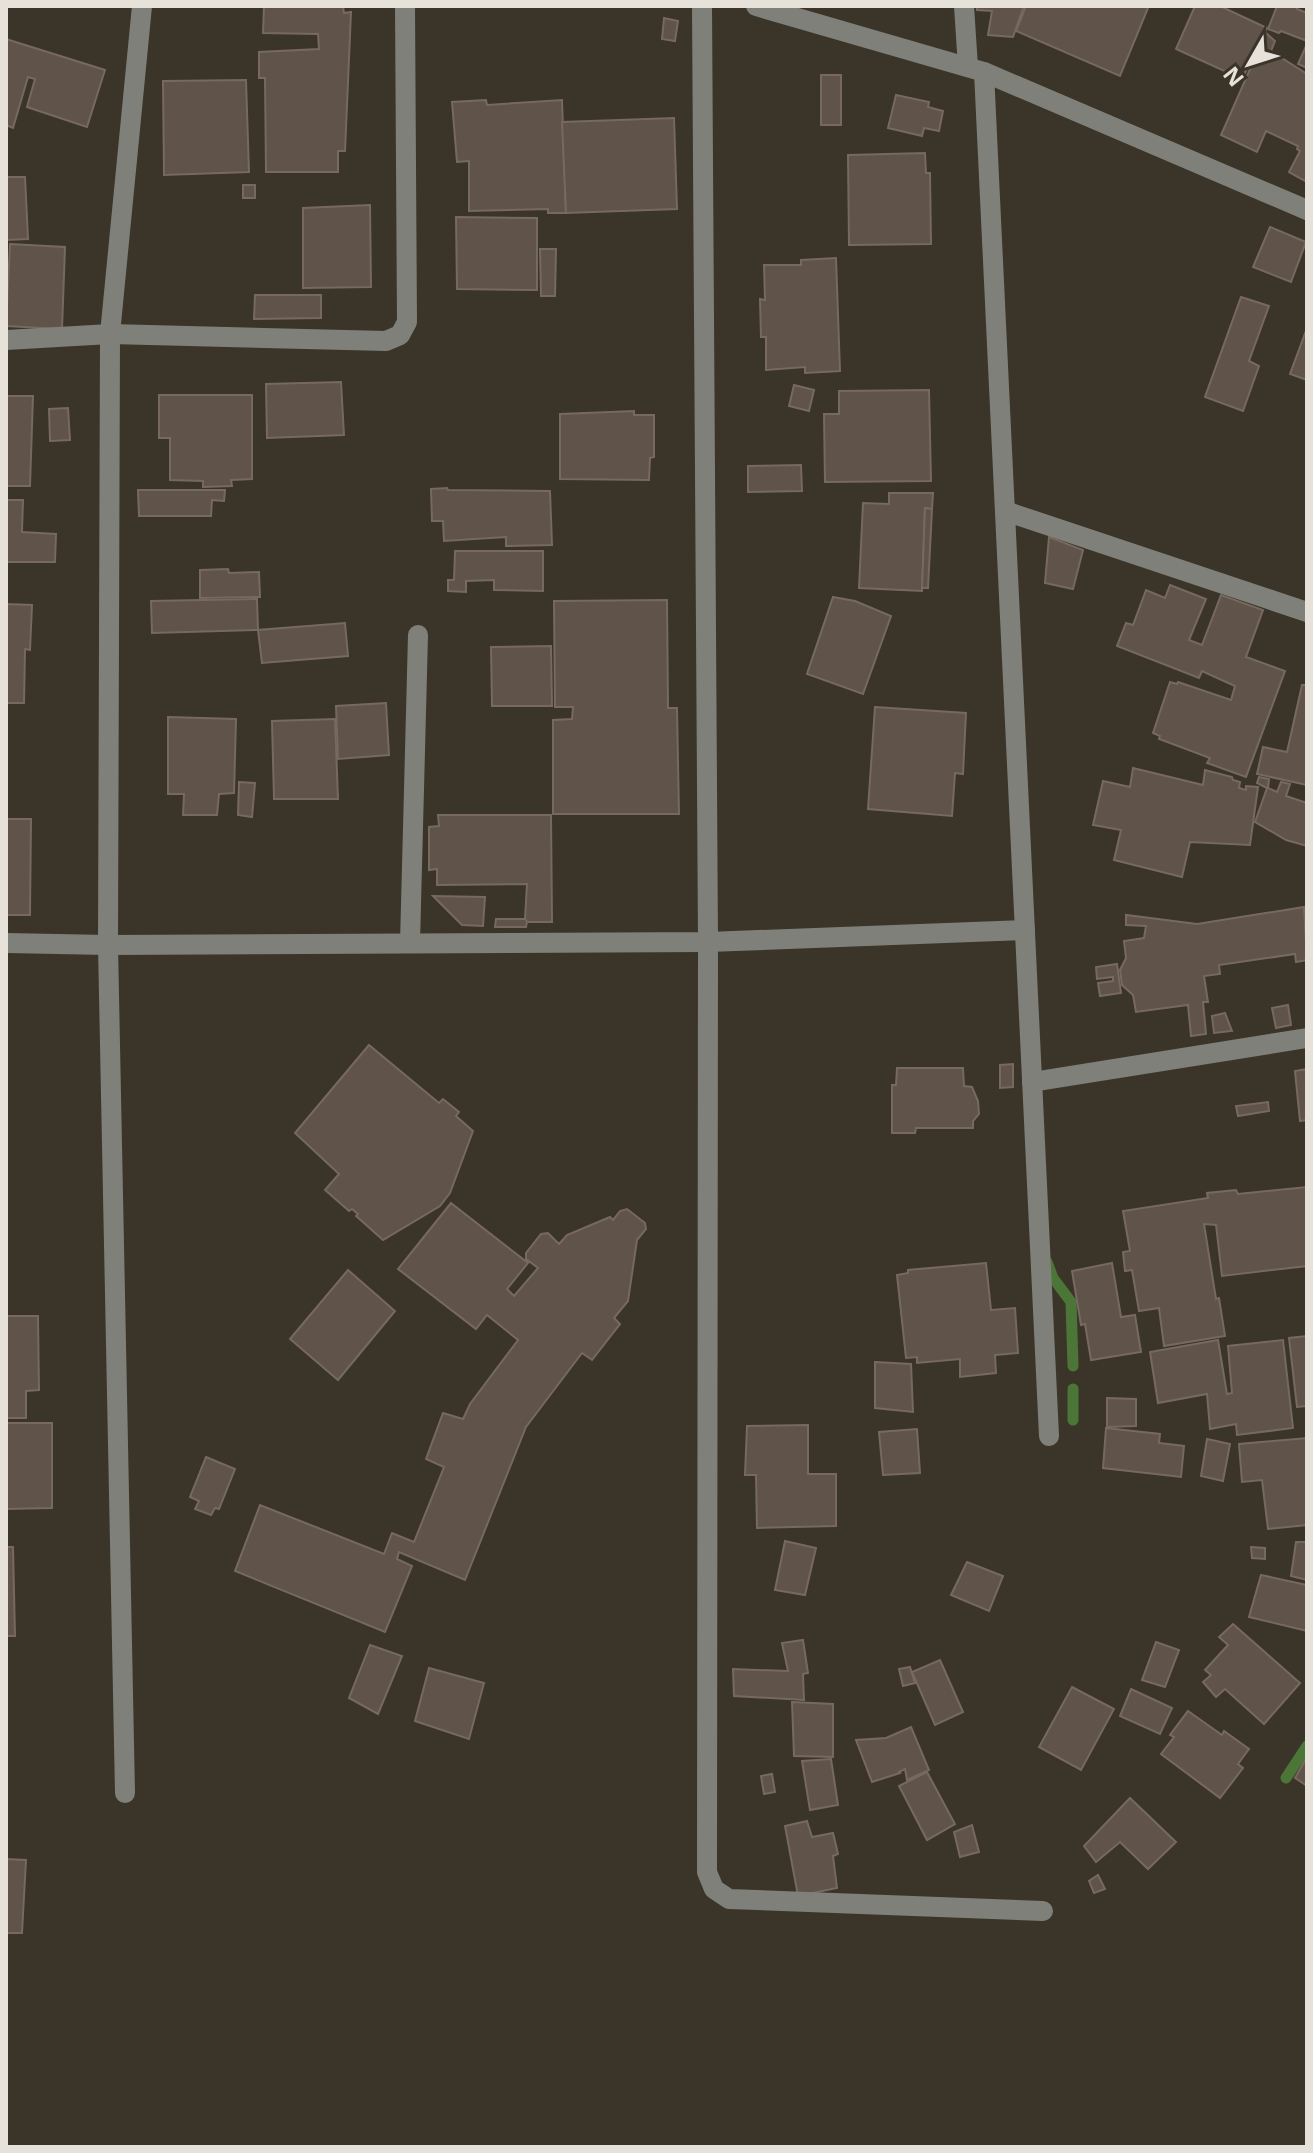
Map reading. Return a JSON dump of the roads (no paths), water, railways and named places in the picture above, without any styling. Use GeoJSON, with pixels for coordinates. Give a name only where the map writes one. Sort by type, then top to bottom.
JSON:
{"type":"FeatureCollection","features":[{"type":"Feature","properties":{"kind":"street"},"geometry":{"type":"LineString","coordinates":[[125,1793],[108,945],[110,334],[142,6]]}},
{"type":"Feature","properties":{"kind":"street"},"geometry":{"type":"LineString","coordinates":[[6,340],[110,334],[386,341],[400,335],[407,322],[405,6]]}},
{"type":"Feature","properties":{"kind":"street"},"geometry":{"type":"LineString","coordinates":[[702,6],[708,942],[707,1872],[714,1889],[729,1899],[1043,1911]]}},
{"type":"Feature","properties":{"kind":"street"},"geometry":{"type":"LineString","coordinates":[[756,6],[976,70],[1307,210]]}},
{"type":"Feature","properties":{"kind":"street"},"geometry":{"type":"LineString","coordinates":[[964,6],[976,70],[1005,511],[1049,1436]]}},
{"type":"Feature","properties":{"kind":"street"},"geometry":{"type":"LineString","coordinates":[[1005,511],[1307,612]]}},
{"type":"Feature","properties":{"kind":"street"},"geometry":{"type":"LineString","coordinates":[[410,943],[418,635]]}},
{"type":"Feature","properties":{"kind":"street"},"geometry":{"type":"LineString","coordinates":[[6,943],[708,942],[1025,930]]}},
{"type":"Feature","properties":{"kind":"street"},"geometry":{"type":"LineString","coordinates":[[1032,1082],[1307,1038]]}},
{"type":"Feature","properties":{"kind":"waterway"},"geometry":{"type":"LineString","coordinates":[[1047,1262],[1053,1278],[1071,1302],[1073,1366]]}},
{"type":"Feature","properties":{"kind":"waterway"},"geometry":{"type":"LineString","coordinates":[[1073,1389],[1073,1420]]}},
{"type":"Feature","properties":{"kind":"waterway"},"geometry":{"type":"LineString","coordinates":[[1286,1778],[1307,1746]]}}]}
